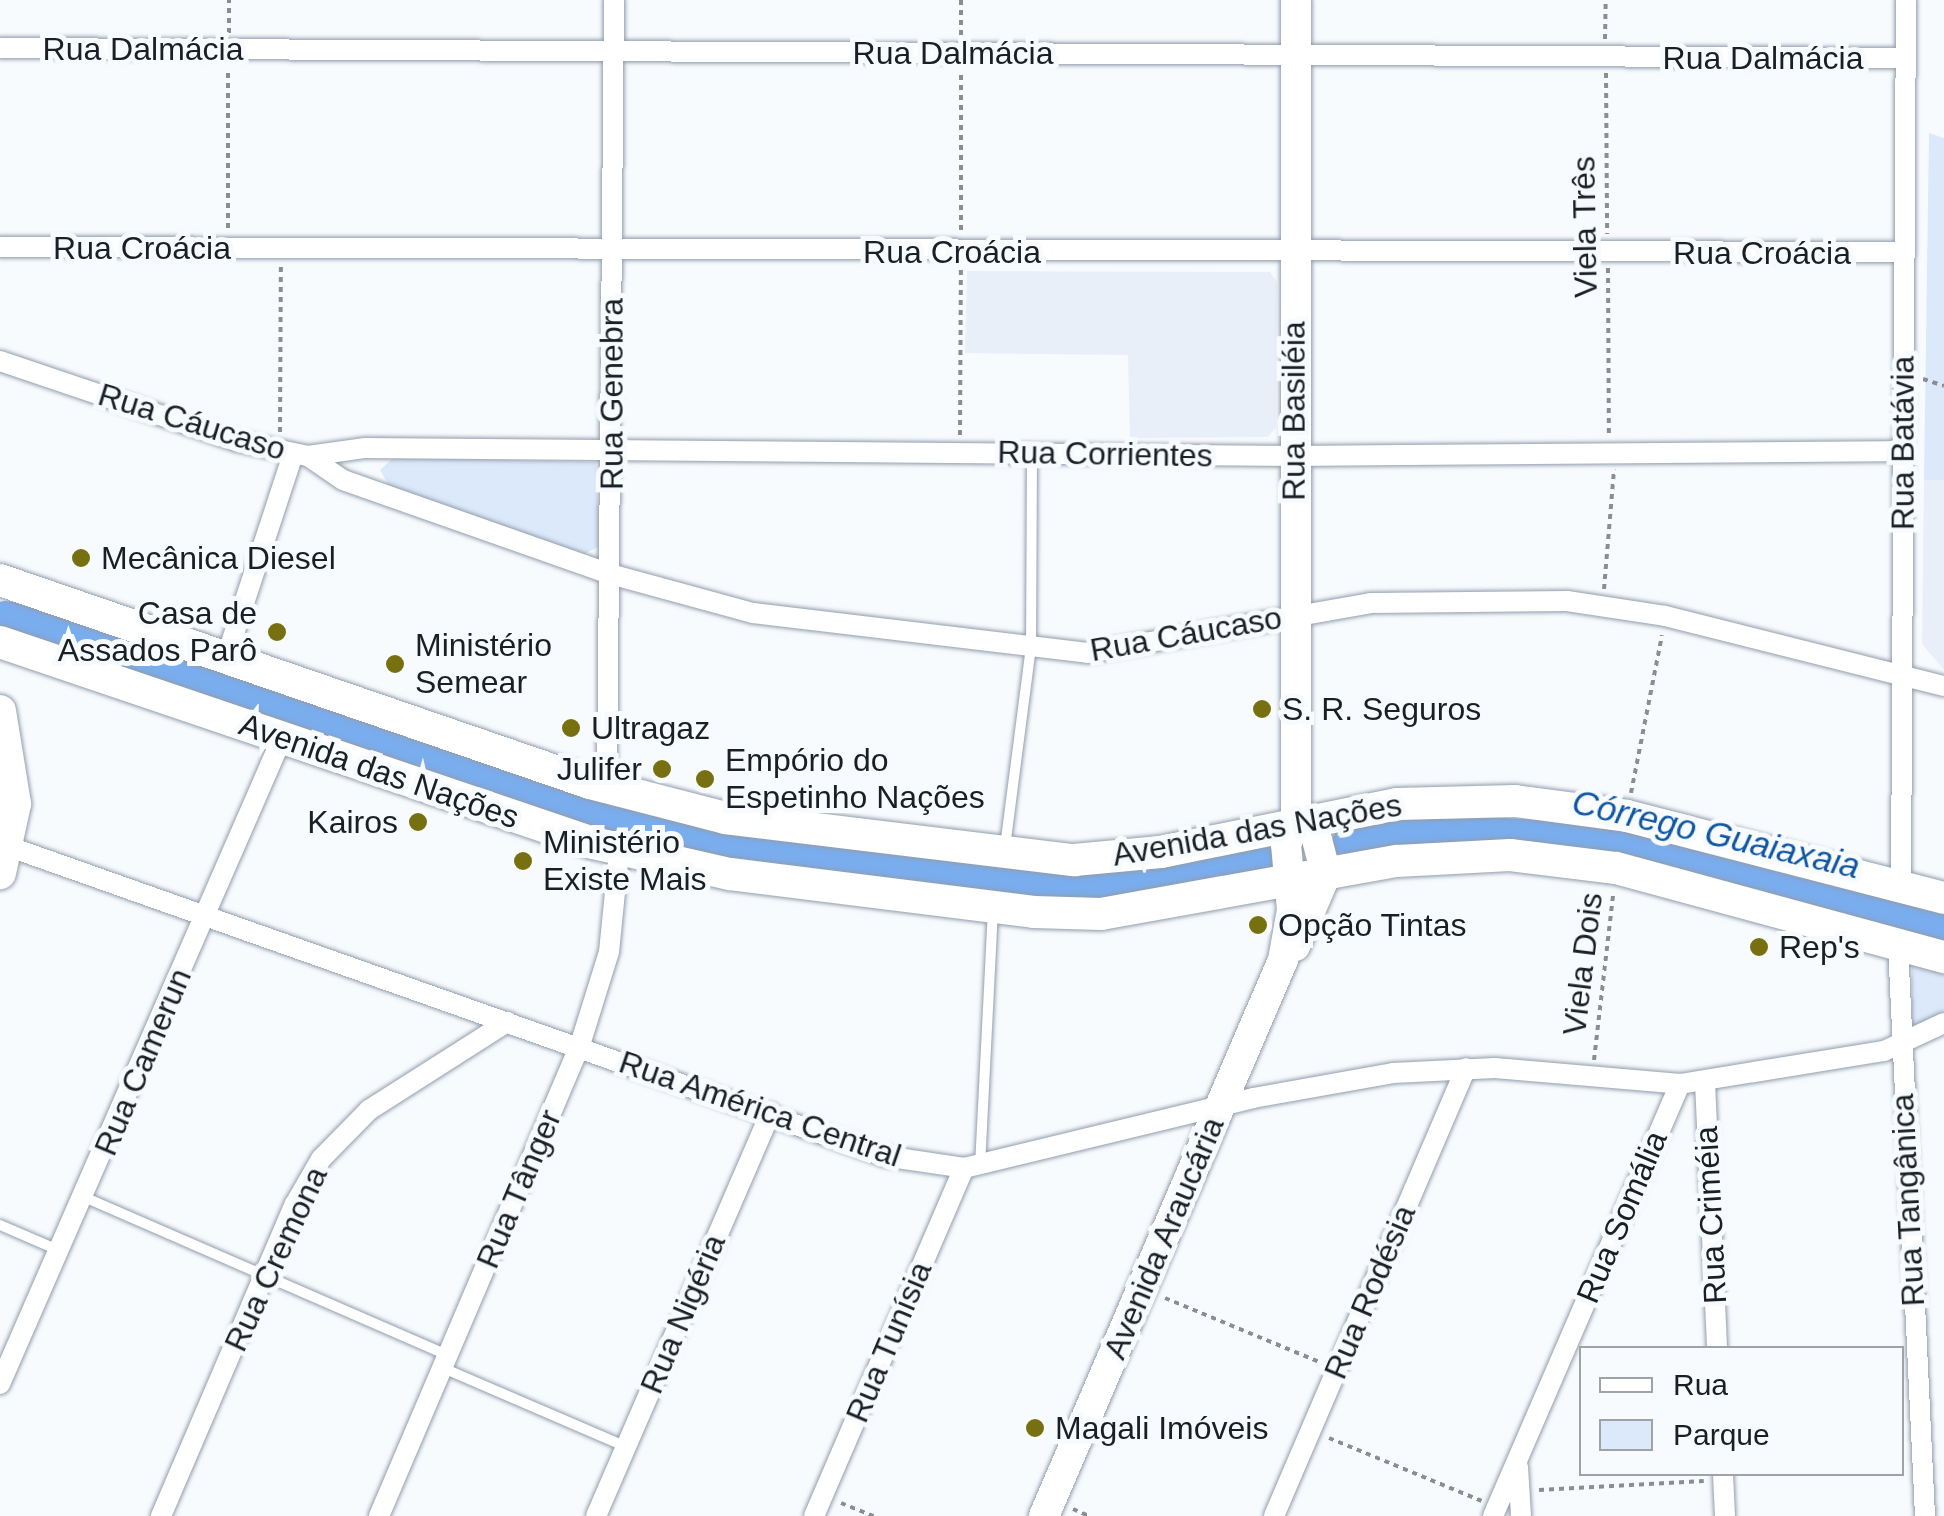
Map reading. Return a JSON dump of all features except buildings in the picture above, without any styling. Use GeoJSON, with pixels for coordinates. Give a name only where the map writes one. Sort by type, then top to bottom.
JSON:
{"type":"FeatureCollection","features":[{"type":"Feature","properties":{"kind":"main road","name":"Avenida das Nações"},"geometry":{"type":"LineString","coordinates":[[0,580],[606,788],[724,818],[1074,860],[1136,856],[1471,854],[1616,868],[1944,957]]}},
{"type":"Feature","properties":{"kind":"main road","name":"Avenida das Nações"},"geometry":{"type":"LineString","coordinates":[[0,642],[619,851],[730,874],[994,907],[1100,914],[1304,855],[1472,799],[1627,816],[1944,898]]}},
{"type":"Feature","properties":{"kind":"main road"},"geometry":{"type":"LineString","coordinates":[[0,711],[14,787],[5,860]]}},
{"type":"Feature","properties":{"kind":"street","name":"Rua Genebra"},"geometry":{"type":"LineString","coordinates":[[606,788],[614,0]]}},
{"type":"Feature","properties":{"kind":"street","name":"Rua Basiléia"},"geometry":{"type":"LineString","coordinates":[[1296,0],[1292,616],[1304,855]]}},
{"type":"Feature","properties":{"kind":"street","name":"Rua Batávia"},"geometry":{"type":"LineString","coordinates":[[1901,887],[1906,0]]}},
{"type":"Feature","properties":{"kind":"street","name":"Rua Dalmácia"},"geometry":{"type":"LineString","coordinates":[[0,48],[1906,58]]}},
{"type":"Feature","properties":{"kind":"street","name":"Rua Croácia"},"geometry":{"type":"LineString","coordinates":[[0,247],[1295,254],[1904,252]]}},
{"type":"Feature","properties":{"kind":"street","name":"Rua Cáucaso"},"geometry":{"type":"LineString","coordinates":[[0,361],[294,454],[328,473],[610,574],[753,613],[1031,648],[1120,651],[1292,616],[1408,600],[1603,604],[1944,686]]}},
{"type":"Feature","properties":{"kind":"street","name":"Rua Corrientes"},"geometry":{"type":"LineString","coordinates":[[294,454],[365,448],[1294,456],[1903,452]]}},
{"type":"Feature","properties":{"kind":"street"},"geometry":{"type":"LineString","coordinates":[[365,448],[367,473],[379,492]]}},
{"type":"Feature","properties":{"kind":"street"},"geometry":{"type":"LineString","coordinates":[[226,658],[294,454]]}},
{"type":"Feature","properties":{"kind":"street","name":"Rua Camerun"},"geometry":{"type":"LineString","coordinates":[[0,1384],[282,738]]}},
{"type":"Feature","properties":{"kind":"street","name":"Rua Tânger"},"geometry":{"type":"LineString","coordinates":[[378,1516],[580,1045],[609,952],[619,851]]}},
{"type":"Feature","properties":{"kind":"street","name":"Avenida Araucária"},"geometry":{"type":"LineString","coordinates":[[1044,1516],[1283,960],[1304,855]]}},
{"type":"Feature","properties":{"kind":"street","name":"Rua América Central"},"geometry":{"type":"LineString","coordinates":[[5,860],[207,915],[884,1156],[972,1167],[1342,1081],[1466,1068],[1680,1084],[1706,1082],[1901,1046],[1944,1023]]}},
{"type":"Feature","properties":{"kind":"street","name":"Rua Tangânica"},"geometry":{"type":"LineString","coordinates":[[1898,945],[1924,1516]]}},
{"type":"Feature","properties":{"kind":"street","name":"Rua Cremona"},"geometry":{"type":"LineString","coordinates":[[160,1516],[296,1204],[336,1141],[392,1094],[507,1022]]}},
{"type":"Feature","properties":{"kind":"street","name":"Rua Rodésia"},"geometry":{"type":"LineString","coordinates":[[1274,1516],[1466,1068]]}},
{"type":"Feature","properties":{"kind":"street","name":"Rua Criméia"},"geometry":{"type":"LineString","coordinates":[[1706,1082],[1718,1346]]}},
{"type":"Feature","properties":{"kind":"street","name":"Rua Somália"},"geometry":{"type":"LineString","coordinates":[[1495,1512],[1680,1084]]}},
{"type":"Feature","properties":{"kind":"street","name":"Rua Nigéria"},"geometry":{"type":"LineString","coordinates":[[596,1516],[770,1113]]}},
{"type":"Feature","properties":{"kind":"street","name":"Rua Tunísia"},"geometry":{"type":"LineString","coordinates":[[814,1516],[972,1167]]}},
{"type":"Feature","properties":{"kind":"street"},"geometry":{"type":"LineString","coordinates":[[1517,1460],[1521,1516]]}},
{"type":"Feature","properties":{"kind":"street"},"geometry":{"type":"LineString","coordinates":[[1723,1477],[1725,1516]]}},
{"type":"Feature","properties":{"kind":"lane"},"geometry":{"type":"LineString","coordinates":[[1004,853],[1031,648],[1032,453]]}},
{"type":"Feature","properties":{"kind":"lane"},"geometry":{"type":"LineString","coordinates":[[972,1167],[994,907]]}},
{"type":"Feature","properties":{"kind":"lane"},"geometry":{"type":"LineString","coordinates":[[84,1197],[264,1277],[626,1448]]}},
{"type":"Feature","properties":{"kind":"lane"},"geometry":{"type":"LineString","coordinates":[[0,1225],[59,1250]]}},
{"type":"Feature","properties":{"kind":"path"},"geometry":{"type":"LineString","coordinates":[[228,248],[229,0]]}},
{"type":"Feature","properties":{"kind":"path"},"geometry":{"type":"LineString","coordinates":[[961,53],[962,0]]}},
{"type":"Feature","properties":{"kind":"path","name":"Viela Três"},"geometry":{"type":"LineString","coordinates":[[1603,604],[1612,454],[1606,0]]}},
{"type":"Feature","properties":{"kind":"path"},"geometry":{"type":"LineString","coordinates":[[281,248],[294,454]]}},
{"type":"Feature","properties":{"kind":"path"},"geometry":{"type":"LineString","coordinates":[[1627,816],[1665,616]]}},
{"type":"Feature","properties":{"kind":"path","name":"Viela Dois"},"geometry":{"type":"LineString","coordinates":[[1592,1078],[1616,868]]}},
{"type":"Feature","properties":{"kind":"path"},"geometry":{"type":"LineString","coordinates":[[1142,1288],[1337,1370]]}},
{"type":"Feature","properties":{"kind":"path"},"geometry":{"type":"LineString","coordinates":[[1311,1430],[1495,1512]]}},
{"type":"Feature","properties":{"kind":"path"},"geometry":{"type":"LineString","coordinates":[[1519,1491],[1723,1477]]}},
{"type":"Feature","properties":{"kind":"path"},"geometry":{"type":"LineString","coordinates":[[823,1495],[874,1516]]}},
{"type":"Feature","properties":{"kind":"shaded area"},"geometry":{"type":"Polygon","coordinates":[[[967,271],[1270,272],[1277,282],[1276,427],[1268,437],[1130,438],[1128,355],[965,353],[967,271]]]}},
{"type":"Feature","properties":{"kind":"shaded area"},"geometry":{"type":"Polygon","coordinates":[[[1924,480],[1944,480],[1944,670],[1922,644],[1924,480]]]}},
{"type":"Feature","properties":{"kind":"green space"},"geometry":{"type":"Polygon","coordinates":[[[1929,133],[1944,138],[1944,480],[1924,480],[1929,133]]]}},
{"type":"Feature","properties":{"kind":"green space"},"geometry":{"type":"Polygon","coordinates":[[[393,458],[596,462],[600,546],[584,554],[389,486],[380,470],[393,458]]]}},
{"type":"Feature","properties":{"kind":"green space"},"geometry":{"type":"Polygon","coordinates":[[[1912,963],[1944,970],[1944,1012],[1918,1025],[1912,1024],[1912,963]]]}},
{"type":"Feature","properties":{"kind":"waterway","name":"Córrego Guaiaxaia"},"geometry":{"type":"LineString","coordinates":[[5,617],[35,620],[599,814],[699,840],[1058,885],[1136,882],[1264,858]]}},
{"type":"Feature","properties":{"kind":"waterway","name":"Córrego Guaiaxaia"},"geometry":{"type":"LineString","coordinates":[[1348,843],[1444,831],[1589,838],[1944,929]]}},
{"type":"Feature","properties":{"kind":"place","name":"Mecânica Diesel"},"geometry":{"type":"Point","coordinates":[81,558]}},
{"type":"Feature","properties":{"kind":"place","name":"Casa de Assados Parô"},"geometry":{"type":"Point","coordinates":[277,632]}},
{"type":"Feature","properties":{"kind":"place","name":"Ministério Semear"},"geometry":{"type":"Point","coordinates":[395,664]}},
{"type":"Feature","properties":{"kind":"place","name":"S. R. Seguros"},"geometry":{"type":"Point","coordinates":[1262,709]}},
{"type":"Feature","properties":{"kind":"place","name":"Ultragaz"},"geometry":{"type":"Point","coordinates":[571,728]}},
{"type":"Feature","properties":{"kind":"place","name":"Julifer"},"geometry":{"type":"Point","coordinates":[662,769]}},
{"type":"Feature","properties":{"kind":"place","name":"Empório do Espetinho Nações"},"geometry":{"type":"Point","coordinates":[705,779]}},
{"type":"Feature","properties":{"kind":"place","name":"Kairos"},"geometry":{"type":"Point","coordinates":[418,822]}},
{"type":"Feature","properties":{"kind":"place","name":"Ministério Existe Mais"},"geometry":{"type":"Point","coordinates":[523,861]}},
{"type":"Feature","properties":{"kind":"place","name":"Opção Tintas"},"geometry":{"type":"Point","coordinates":[1258,925]}},
{"type":"Feature","properties":{"kind":"place","name":"Rep's"},"geometry":{"type":"Point","coordinates":[1759,947]}},
{"type":"Feature","properties":{"kind":"place","name":"Magali Imóveis"},"geometry":{"type":"Point","coordinates":[1035,1428]}}]}
